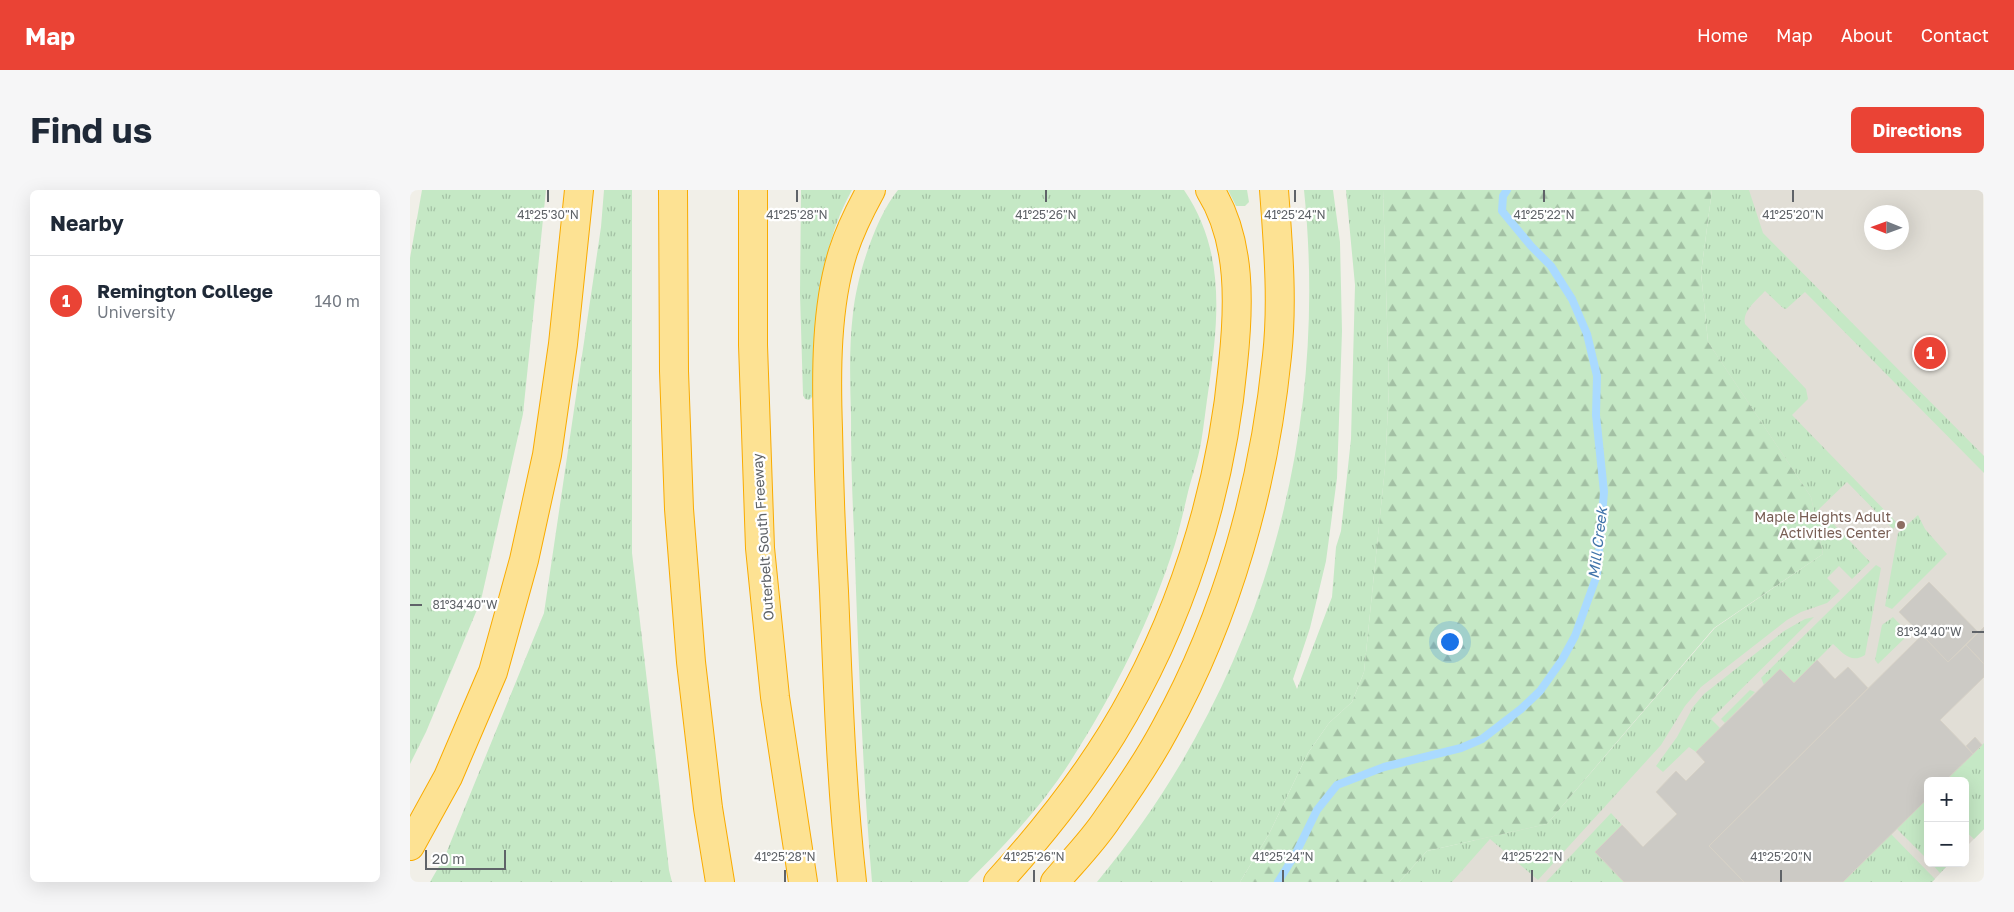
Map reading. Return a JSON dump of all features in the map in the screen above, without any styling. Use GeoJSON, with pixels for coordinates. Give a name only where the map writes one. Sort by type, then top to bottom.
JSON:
{"type":"FeatureCollection","features":[{"type":"Feature","properties":{"kind":"highway"},"geometry":{"type":"LineString","coordinates":[[410,846],[448,776],[492,672],[524,560],[548,446],[563,344],[579,190]]}},
{"type":"Feature","properties":{"kind":"highway"},"geometry":{"type":"LineString","coordinates":[[673,190],[674,372],[679,509],[691,662],[708,808],[720,882]]}},
{"type":"Feature","properties":{"kind":"highway","name":"Outerbelt South Freeway"},"geometry":{"type":"LineString","coordinates":[[753,190],[753,345],[760,548],[775,697],[803,882]]}},
{"type":"Feature","properties":{"kind":"highway"},"geometry":{"type":"LineString","coordinates":[[852,882],[844,805],[838,700],[827,396],[830,333],[842,254],[852,228],[871,190]]}},
{"type":"Feature","properties":{"kind":"highway"},"geometry":{"type":"LineString","coordinates":[[998,882],[1054,818],[1112,733],[1145,674],[1175,607],[1195,551],[1221,450],[1231,383],[1236,316],[1236,284],[1233,253],[1226,223],[1210,190]]}},
{"type":"Feature","properties":{"kind":"highway"},"geometry":{"type":"LineString","coordinates":[[1055,882],[1108,819],[1165,729],[1205,646],[1240,551],[1263,452],[1277,354],[1279,258],[1274,190]]}},
{"type":"Feature","properties":{"kind":"shaded area","name":"Maple Heights Adult Activities Center"},"geometry":{"type":"Polygon","coordinates":[[[1712,190],[1983,190],[1984,829],[1969,844],[1969,777],[1924,777],[1924,867],[1946,867],[1932,882],[1399,882],[1479,838],[1547,824],[1715,628],[1823,554],[1708,342],[1712,190]]]}},
{"type":"Feature","properties":{"kind":"green space"},"geometry":{"type":"Polygon","coordinates":[[[422,190],[546,190],[523,414],[481,600],[426,732],[410,764],[410,258],[422,190]]]}},
{"type":"Feature","properties":{"kind":"green space"},"geometry":{"type":"Polygon","coordinates":[[[604,190],[632,190],[632,553],[669,870],[672,882],[430,882],[445,856],[544,613],[601,227],[604,190]]]}},
{"type":"Feature","properties":{"kind":"green space"},"geometry":{"type":"Polygon","coordinates":[[[801,190],[852,190],[840,214],[825,264],[818,316],[814,395],[809,400],[805,399],[803,395],[800,294],[801,190]]]}},
{"type":"Feature","properties":{"kind":"green space"},"geometry":{"type":"Polygon","coordinates":[[[898,190],[1184,190],[1207,236],[1213,260],[1216,285],[1215,335],[1201,443],[1175,544],[1155,601],[1116,684],[1070,762],[1022,825],[968,882],[872,882],[859,663],[852,474],[850,351],[855,298],[868,248],[882,216],[898,190]]]}},
{"type":"Feature","properties":{"kind":"green space"},"geometry":{"type":"Polygon","coordinates":[[[1228,190],[1247,190],[1249,202],[1245,206],[1236,206],[1228,190]]]}},
{"type":"Feature","properties":{"kind":"green space"},"geometry":{"type":"Polygon","coordinates":[[[1304,190],[1333,190],[1340,242],[1342,331],[1337,478],[1326,561],[1310,628],[1293,679],[1297,689],[1332,597],[1336,547],[1341,531],[1351,439],[1355,285],[1346,190],[1383,190],[1389,386],[1385,468],[1364,672],[1352,702],[1329,723],[1308,753],[1269,834],[1240,882],[1097,882],[1153,807],[1201,727],[1241,644],[1271,557],[1293,468],[1305,377],[1309,284],[1304,190]]]}},
{"type":"Feature","properties":{"kind":"green space"},"geometry":{"type":"Polygon","coordinates":[[[1383,190],[1712,190],[1701,273],[1708,342],[1811,497],[1823,554],[1714,628],[1547,824],[1427,851],[1399,882],[1240,882],[1269,834],[1308,753],[1329,723],[1352,702],[1364,672],[1385,467],[1389,386],[1383,190]]]}},
{"type":"Feature","properties":{"kind":"green space"},"geometry":{"type":"Polygon","coordinates":[[[1712,190],[1749,190],[1763,233],[1984,456],[1984,473],[1805,292],[1786,309],[1765,291],[1748,310],[1745,324],[1806,389],[1808,399],[1792,415],[1898,524],[1893,529],[1847,482],[1819,509],[1870,562],[1852,579],[1839,566],[1827,578],[1840,591],[1827,603],[1801,612],[1787,620],[1701,687],[1685,706],[1661,745],[1538,880],[1490,839],[1452,882],[1399,882],[1427,851],[1547,824],[1715,628],[1823,554],[1811,497],[1708,342],[1701,273],[1712,190]]]}},
{"type":"Feature","properties":{"kind":"green space"},"geometry":{"type":"Polygon","coordinates":[[[1918,515],[1925,529],[1947,554],[1892,609],[1885,606],[1898,533],[1918,515]]]}},
{"type":"Feature","properties":{"kind":"green space"},"geometry":{"type":"Polygon","coordinates":[[[1876,565],[1881,568],[1865,655],[1851,658],[1833,644],[1794,683],[1780,669],[1764,685],[1761,678],[1876,565]]]}},
{"type":"Feature","properties":{"kind":"green space"},"geometry":{"type":"Polygon","coordinates":[[[1814,617],[1711,719],[1720,728],[1696,752],[1689,747],[1663,772],[1656,766],[1677,737],[1693,707],[1704,694],[1784,631],[1805,619],[1814,617]]]}},
{"type":"Feature","properties":{"kind":"green space"},"geometry":{"type":"Polygon","coordinates":[[[1893,617],[1909,634],[1878,664],[1875,660],[1882,625],[1893,617]]]}},
{"type":"Feature","properties":{"kind":"green space"},"geometry":{"type":"Polygon","coordinates":[[[1750,690],[1755,692],[1725,723],[1721,719],[1750,690]]]}},
{"type":"Feature","properties":{"kind":"green space"},"geometry":{"type":"Polygon","coordinates":[[[1984,743],[1984,829],[1974,839],[1969,835],[1969,777],[1949,777],[1984,743]]]}},
{"type":"Feature","properties":{"kind":"green space"},"geometry":{"type":"Polygon","coordinates":[[[1924,802],[1924,856],[1897,829],[1924,802]]]}},
{"type":"Feature","properties":{"kind":"green space"},"geometry":{"type":"Polygon","coordinates":[[[1611,813],[1622,825],[1595,852],[1624,882],[1546,882],[1611,813]]]}},
{"type":"Feature","properties":{"kind":"green space"},"geometry":{"type":"Polygon","coordinates":[[[1891,834],[1935,879],[1932,882],[1843,882],[1891,834]]]}},
{"type":"Feature","properties":{"kind":"green space"},"geometry":{"type":"Polygon","coordinates":[[[1935,867],[1946,867],[1940,873],[1935,867]]]}},
{"type":"Feature","properties":{"kind":"building"},"geometry":{"type":"Polygon","coordinates":[[[1929,582],[1978,632],[1948,662],[1899,612],[1929,582]]]}},
{"type":"Feature","properties":{"kind":"building"},"geometry":{"type":"Polygon","coordinates":[[[1984,627],[1984,664],[1966,645],[1984,627]]]}},
{"type":"Feature","properties":{"kind":"building"},"geometry":{"type":"Polygon","coordinates":[[[1922,635],[1948,662],[1966,645],[1984,664],[1984,677],[1940,720],[1973,754],[1949,777],[1924,777],[1924,802],[1843,882],[1744,882],[1709,846],[1922,635]]]}},
{"type":"Feature","properties":{"kind":"building"},"geometry":{"type":"Polygon","coordinates":[[[1817,660],[1835,679],[1848,667],[1868,688],[1709,846],[1744,882],[1624,882],[1595,852],[1622,825],[1643,847],[1677,814],[1656,792],[1676,771],[1686,781],[1705,762],[1696,752],[1780,669],[1794,683],[1817,660]]]}},
{"type":"Feature","properties":{"kind":"building"},"geometry":{"type":"Polygon","coordinates":[[[1975,737],[1982,745],[1973,754],[1966,746],[1975,737]]]}},
{"type":"Feature","properties":{"kind":"waterway","name":"Mill Creek"},"geometry":{"type":"LineString","coordinates":[[1278,882],[1296,853],[1317,810],[1337,785],[1384,767],[1461,748],[1482,739],[1521,709],[1540,691],[1562,660],[1575,636],[1597,575],[1604,492],[1596,415],[1597,376],[1587,334],[1572,299],[1551,266],[1531,246],[1502,211],[1503,196],[1507,190]]}},
{"type":"Feature","properties":{"kind":"place","name":"Remington College"},"geometry":{"type":"Point","coordinates":[1930,353]}},
{"type":"Feature","properties":{"kind":"place","name":"Maple Heights Adult Activities Center"},"geometry":{"type":"Point","coordinates":[1901,525]}}]}
